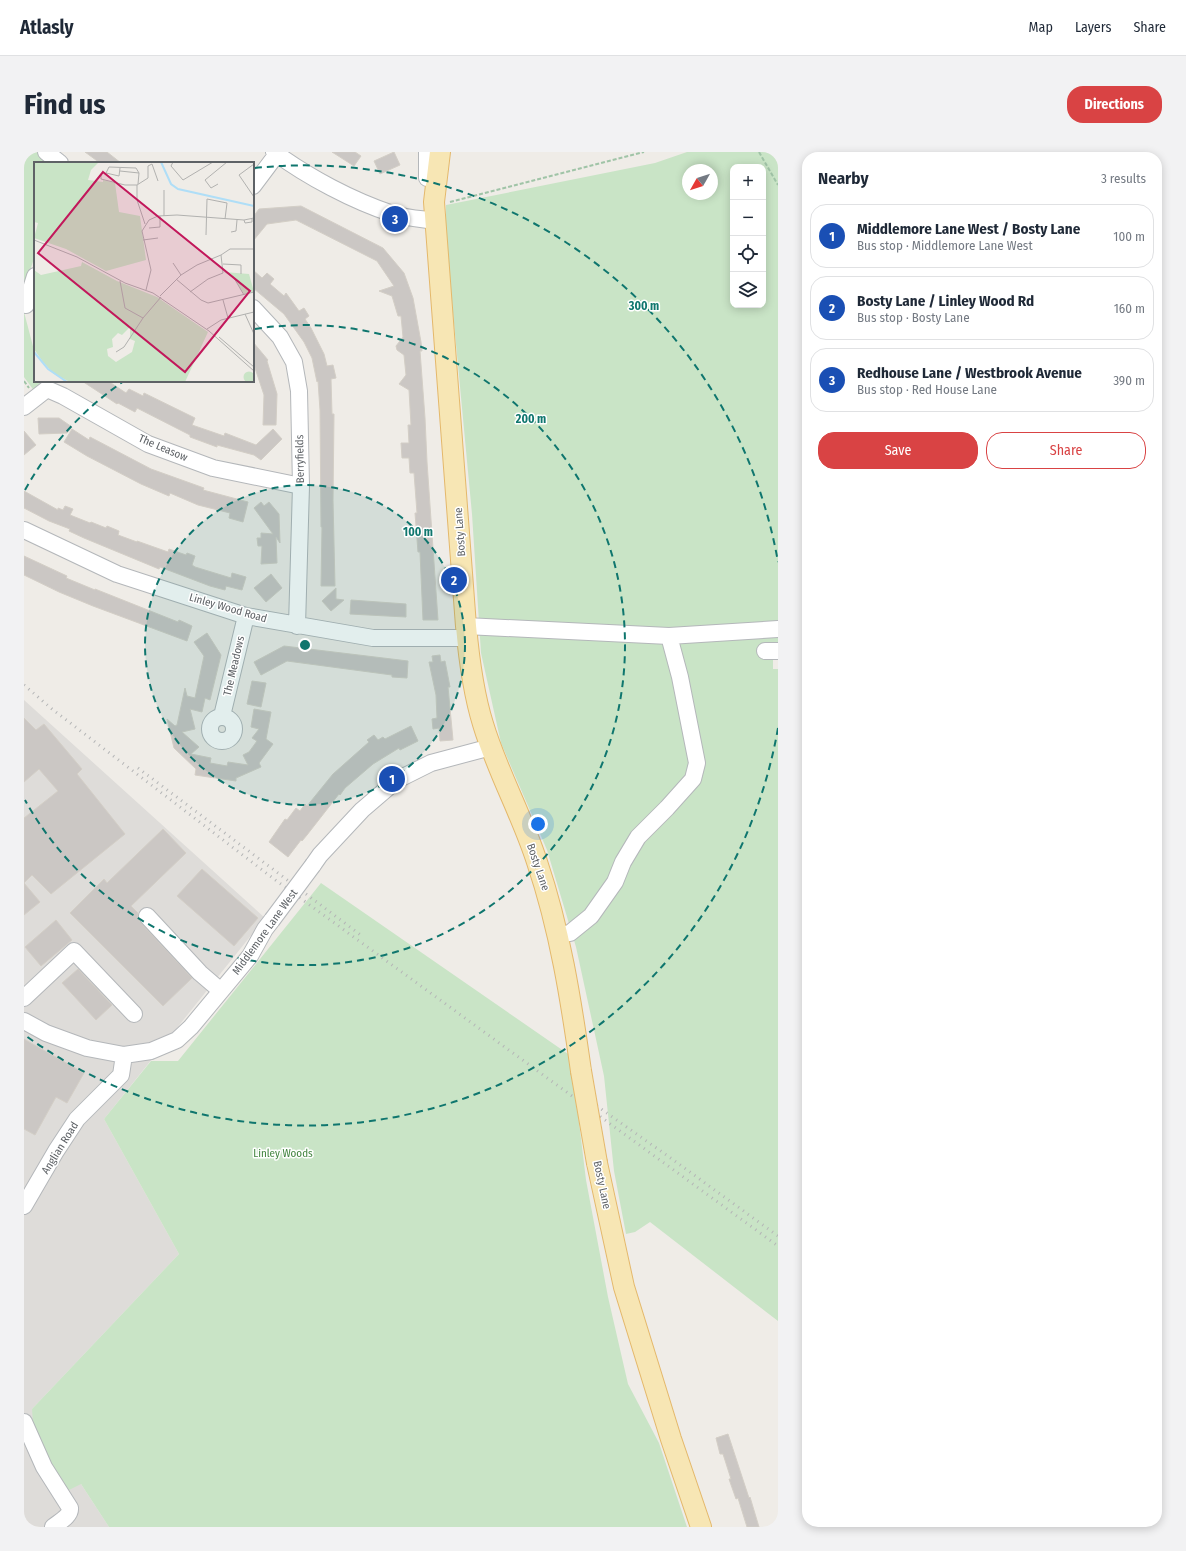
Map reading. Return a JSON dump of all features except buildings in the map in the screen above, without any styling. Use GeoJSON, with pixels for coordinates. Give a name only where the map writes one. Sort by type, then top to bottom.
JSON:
{"type":"FeatureCollection","features":[{"type":"Feature","properties":{"kind":"main road","name":"Bosty Lane"},"geometry":{"type":"LineString","coordinates":[[440,152],[435,211],[467,632],[474,693],[491,747],[537,860],[559,935],[597,1163],[628,1301],[671,1439],[701,1527]]}},
{"type":"Feature","properties":{"kind":"street"},"geometry":{"type":"LineString","coordinates":[[46,152],[59,162]]}},
{"type":"Feature","properties":{"kind":"street"},"geometry":{"type":"LineString","coordinates":[[427,152],[427,178]]}},
{"type":"Feature","properties":{"kind":"street"},"geometry":{"type":"LineString","coordinates":[[254,184],[275,153],[324,184],[394,214],[435,211]]}},
{"type":"Feature","properties":{"kind":"street"},"geometry":{"type":"LineString","coordinates":[[26,305],[34,279]]}},
{"type":"Feature","properties":{"kind":"street","name":"Berryfields"},"geometry":{"type":"LineString","coordinates":[[254,309],[280,337],[294,362],[299,391],[301,486],[297,626]]}},
{"type":"Feature","properties":{"kind":"street","name":"The Leasow"},"geometry":{"type":"LineString","coordinates":[[30,402],[47,389],[63,396],[148,444],[213,468],[301,486]]}},
{"type":"Feature","properties":{"kind":"street","name":"Linley Wood Road"},"geometry":{"type":"LineString","coordinates":[[24,530],[117,574],[246,616],[373,638],[467,632],[669,636],[778,629]]}},
{"type":"Feature","properties":{"kind":"street","name":"The Meadows"},"geometry":{"type":"LineString","coordinates":[[222,716],[246,616]]}},
{"type":"Feature","properties":{"kind":"street"},"geometry":{"type":"LineString","coordinates":[[559,935],[570,933],[591,916],[616,882],[623,862],[638,837],[693,779],[696,763],[680,677],[669,636]]}},
{"type":"Feature","properties":{"kind":"street","name":"Middlemore Lane West"},"geometry":{"type":"LineString","coordinates":[[24,1021],[46,1033],[87,1048],[124,1054],[151,1051],[177,1040],[191,1027],[250,956],[272,920],[320,855],[362,810],[397,780],[431,763],[491,747]]}},
{"type":"Feature","properties":{"kind":"street"},"geometry":{"type":"LineString","coordinates":[[147,916],[200,973],[221,992]]}},
{"type":"Feature","properties":{"kind":"street"},"geometry":{"type":"LineString","coordinates":[[24,998],[74,951],[134,1014]]}},
{"type":"Feature","properties":{"kind":"street","name":"Anglian Road"},"geometry":{"type":"LineString","coordinates":[[24,1206],[56,1151],[77,1119],[121,1075],[124,1054]]}},
{"type":"Feature","properties":{"kind":"street"},"geometry":{"type":"LineString","coordinates":[[24,1422],[44,1467],[70,1508],[68,1515],[53,1527]]}},
{"type":"Feature","properties":{"kind":"path"},"geometry":{"type":"LineString","coordinates":[[435,211],[447,203],[644,152]]}},
{"type":"Feature","properties":{"kind":"path"},"geometry":{"type":"LineString","coordinates":[[758,152],[778,185]]}},
{"type":"Feature","properties":{"kind":"shaded area"},"geometry":{"type":"Polygon","coordinates":[[[24,700],[265,918],[104,1119],[179,1254],[32,1409],[109,1527],[24,1527],[24,700]]]}},
{"type":"Feature","properties":{"kind":"green space"},"geometry":{"type":"Polygon","coordinates":[[[24,152],[40,152],[54,162],[34,162],[34,258],[24,290],[24,152]]]}},
{"type":"Feature","properties":{"kind":"green space"},"geometry":{"type":"Polygon","coordinates":[[[687,152],[778,152],[778,651],[773,654],[773,669],[778,669],[778,1321],[650,1222],[635,1232],[626,1234],[614,1171],[604,1076],[576,947],[547,850],[501,743],[481,653],[472,514],[446,238],[446,205],[655,163],[687,152]]]}},
{"type":"Feature","properties":{"kind":"green space"},"geometry":{"type":"Polygon","coordinates":[[[24,312],[34,350],[34,382],[42,382],[44,387],[35,392],[24,377],[24,312]]]}},
{"type":"Feature","properties":{"kind":"green space","name":"Linley Woods"},"geometry":{"type":"Polygon","coordinates":[[[321,883],[571,1056],[586,1180],[608,1297],[628,1384],[659,1443],[687,1527],[109,1527],[81,1484],[65,1492],[34,1436],[32,1409],[179,1254],[104,1119],[151,1061],[178,1061],[321,883]]]}},
{"type":"Feature","properties":{"kind":"railway"},"geometry":{"type":"LineString","coordinates":[[24,685],[52,709],[274,879],[778,1246]]}},
{"type":"Feature","properties":{"kind":"railway"},"geometry":{"type":"LineString","coordinates":[[138,768],[362,936]]}},
{"type":"Feature","properties":{"kind":"railway"},"geometry":{"type":"LineString","coordinates":[[577,1092],[778,1236]]}},
{"type":"Feature","properties":{"kind":"place","name":"Redhouse Lane / Westbrook Avenue"},"geometry":{"type":"Point","coordinates":[395,219]}},
{"type":"Feature","properties":{"kind":"place","name":"Bosty Lane / Linley Wood Rd"},"geometry":{"type":"Point","coordinates":[454,580]}},
{"type":"Feature","properties":{"kind":"place","name":"Middlemore Lane West / Bosty Lane"},"geometry":{"type":"Point","coordinates":[392,779]}}]}
